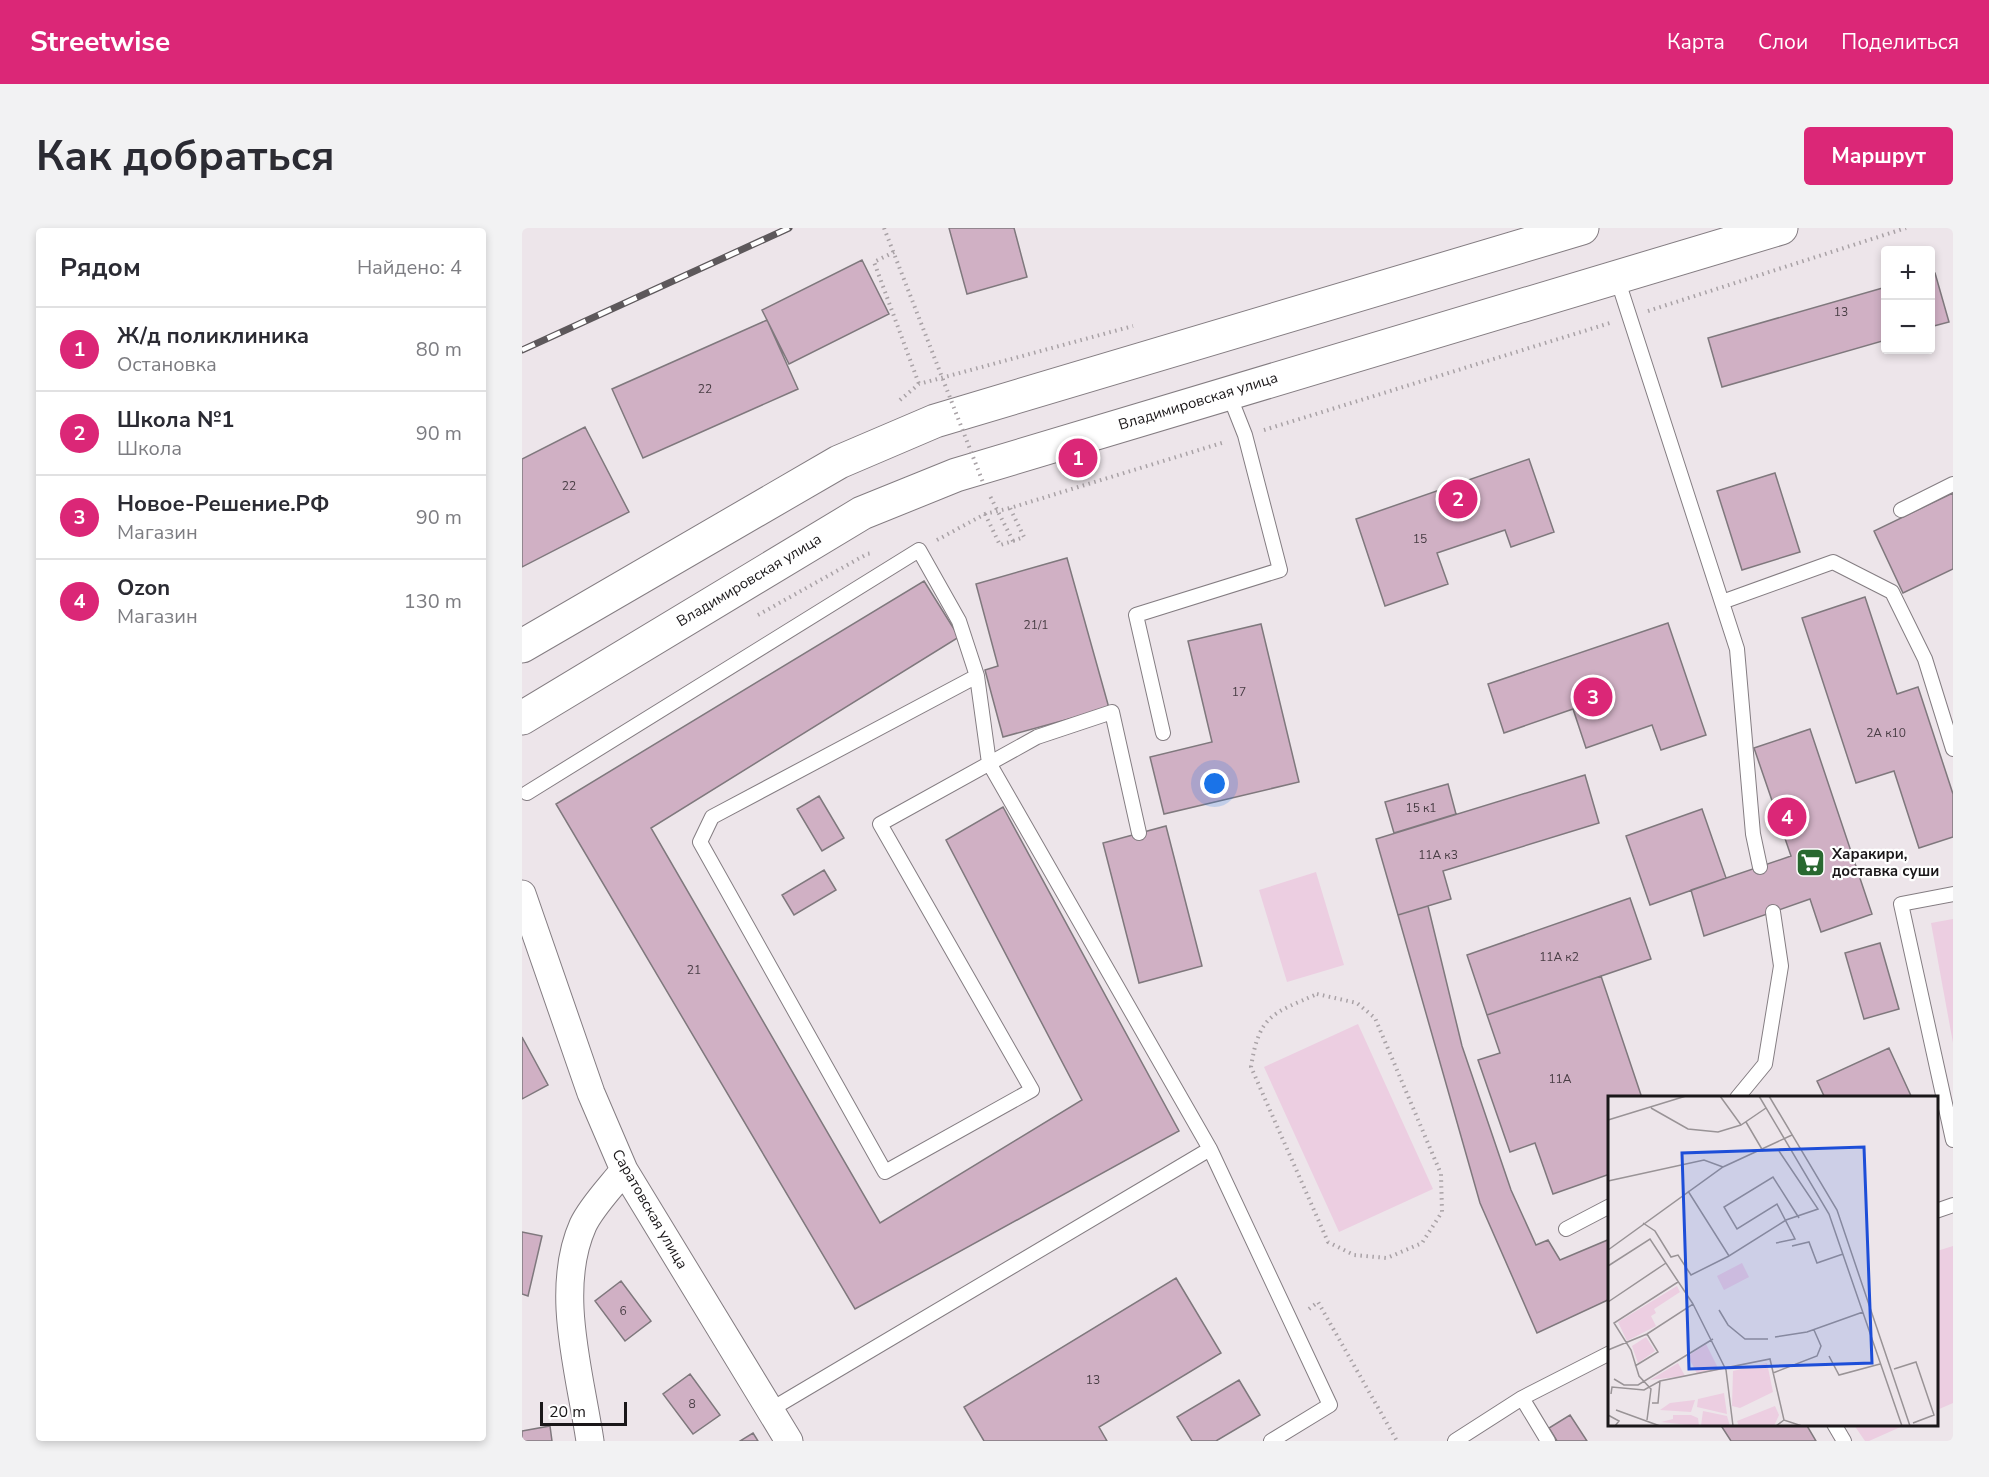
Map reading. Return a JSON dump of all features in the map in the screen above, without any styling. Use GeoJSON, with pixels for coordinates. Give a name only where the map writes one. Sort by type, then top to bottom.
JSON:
{"type":"FeatureCollection","features":[{"type":"Feature","properties":{"kind":"main road"},"geometry":{"type":"LineString","coordinates":[[522,646],[839,462],[934,421],[1582,228]]}},
{"type":"Feature","properties":{"kind":"main road","name":"Владимировская улица"},"geometry":{"type":"LineString","coordinates":[[522,718],[862,513],[956,476],[1228,392],[1781,228]]}},
{"type":"Feature","properties":{"kind":"street","name":"Саратовская улица"},"geometry":{"type":"LineString","coordinates":[[523,900],[591,1093],[624,1170],[789,1441]]}},
{"type":"Feature","properties":{"kind":"street"},"geometry":{"type":"LineString","coordinates":[[590,1441],[568,1294],[571,1259],[584,1223],[624,1170]]}},
{"type":"Feature","properties":{"kind":"lane"},"geometry":{"type":"LineString","coordinates":[[1617,278],[1737,649],[1753,834],[1760,867]]}},
{"type":"Feature","properties":{"kind":"lane"},"geometry":{"type":"LineString","coordinates":[[1163,733],[1136,615],[1280,570],[1245,435],[1228,392]]}},
{"type":"Feature","properties":{"kind":"lane"},"geometry":{"type":"LineString","coordinates":[[1901,510],[1953,484]]}},
{"type":"Feature","properties":{"kind":"lane"},"geometry":{"type":"LineString","coordinates":[[527,793],[919,550],[959,621],[977,676],[989,763],[1210,1149],[1330,1405],[1271,1441]]}},
{"type":"Feature","properties":{"kind":"lane"},"geometry":{"type":"LineString","coordinates":[[1722,602],[1833,562],[1892,592],[1925,659],[1953,749]]}},
{"type":"Feature","properties":{"kind":"lane"},"geometry":{"type":"LineString","coordinates":[[977,676],[712,816],[700,842],[885,1172],[1032,1090],[880,824],[1037,737],[1112,712],[1139,833]]}},
{"type":"Feature","properties":{"kind":"lane"},"geometry":{"type":"LineString","coordinates":[[1953,894],[1901,904],[1953,1140]]}},
{"type":"Feature","properties":{"kind":"lane"},"geometry":{"type":"LineString","coordinates":[[1739,1096],[1765,1064],[1781,966],[1773,912]]}},
{"type":"Feature","properties":{"kind":"lane"},"geometry":{"type":"LineString","coordinates":[[770,1410],[1210,1149]]}},
{"type":"Feature","properties":{"kind":"lane"},"geometry":{"type":"LineString","coordinates":[[1938,1210],[1953,1205]]}},
{"type":"Feature","properties":{"kind":"lane"},"geometry":{"type":"LineString","coordinates":[[1566,1229],[1608,1207]]}},
{"type":"Feature","properties":{"kind":"lane"},"geometry":{"type":"LineString","coordinates":[[1455,1441],[1522,1398],[1608,1354]]}},
{"type":"Feature","properties":{"kind":"lane"},"geometry":{"type":"LineString","coordinates":[[1522,1398],[1548,1441]]}},
{"type":"Feature","properties":{"kind":"lane"},"geometry":{"type":"LineString","coordinates":[[1835,1426],[1844,1441]]}},
{"type":"Feature","properties":{"kind":"path"},"geometry":{"type":"LineString","coordinates":[[884,228],[984,485],[1013,541]]}},
{"type":"Feature","properties":{"kind":"path"},"geometry":{"type":"LineString","coordinates":[[755,617],[867,554],[919,550],[985,514],[1630,317],[1906,228]]}},
{"type":"Feature","properties":{"kind":"path"},"geometry":{"type":"LineString","coordinates":[[894,252],[874,262],[919,384]]}},
{"type":"Feature","properties":{"kind":"path"},"geometry":{"type":"LineString","coordinates":[[985,514],[1000,545],[1024,537],[1010,508]]}},
{"type":"Feature","properties":{"kind":"path"},"geometry":{"type":"LineString","coordinates":[[1317,994],[1357,1003],[1375,1018],[1441,1174],[1442,1212],[1422,1243],[1387,1258],[1354,1255],[1328,1242],[1251,1067],[1255,1041],[1273,1013],[1317,994]]}},
{"type":"Feature","properties":{"kind":"path"},"geometry":{"type":"LineString","coordinates":[[1290,1320],[1318,1302],[1397,1441]]}},
{"type":"Feature","properties":{"kind":"shaded area"},"geometry":{"type":"Polygon","coordinates":[[[1316,872],[1344,965],[1287,982],[1259,890],[1316,872]]]}},
{"type":"Feature","properties":{"kind":"shaded area"},"geometry":{"type":"Polygon","coordinates":[[[1953,919],[1953,1043],[1931,923],[1953,919]]]}},
{"type":"Feature","properties":{"kind":"shaded area"},"geometry":{"type":"Polygon","coordinates":[[[1358,1024],[1433,1189],[1339,1232],[1264,1067],[1358,1024]]]}},
{"type":"Feature","properties":{"kind":"shaded area"},"geometry":{"type":"Polygon","coordinates":[[[1953,1246],[1953,1403],[1938,1410],[1938,1251],[1953,1246]]]}},
{"type":"Feature","properties":{"kind":"shaded area"},"geometry":{"type":"Polygon","coordinates":[[[1855,1426],[1903,1426],[1869,1441],[1865,1441],[1855,1426]]]}},
{"type":"Feature","properties":{"kind":"building"},"geometry":{"type":"Polygon","coordinates":[[[949,228],[1014,228],[1027,277],[967,294],[949,228]]]}},
{"type":"Feature","properties":{"kind":"building"},"geometry":{"type":"Polygon","coordinates":[[[862,260],[889,314],[789,364],[762,310],[862,260]]]}},
{"type":"Feature","properties":{"kind":"building"},"geometry":{"type":"Polygon","coordinates":[[[1935,273],[1949,322],[1935,326],[1935,273]]]}},
{"type":"Feature","properties":{"kind":"building"},"geometry":{"type":"Polygon","coordinates":[[[1881,288],[1881,341],[1722,387],[1708,338],[1881,288]]]}},
{"type":"Feature","properties":{"kind":"building"},"geometry":{"type":"Polygon","coordinates":[[[767,320],[798,389],[643,458],[612,389],[767,320]]]}},
{"type":"Feature","properties":{"kind":"building"},"geometry":{"type":"Polygon","coordinates":[[[585,427],[629,512],[522,567],[522,459],[585,427]]]}},
{"type":"Feature","properties":{"kind":"building"},"geometry":{"type":"Polygon","coordinates":[[[1529,459],[1554,532],[1511,547],[1505,530],[1437,553],[1448,584],[1385,606],[1356,519],[1529,459]]]}},
{"type":"Feature","properties":{"kind":"building"},"geometry":{"type":"Polygon","coordinates":[[[1775,473],[1800,552],[1742,570],[1717,491],[1775,473]]]}},
{"type":"Feature","properties":{"kind":"building"},"geometry":{"type":"Polygon","coordinates":[[[1953,493],[1953,569],[1903,593],[1874,531],[1953,493]]]}},
{"type":"Feature","properties":{"kind":"building"},"geometry":{"type":"Polygon","coordinates":[[[1067,558],[1109,708],[1003,737],[985,670],[998,666],[976,584],[1067,558]]]}},
{"type":"Feature","properties":{"kind":"building"},"geometry":{"type":"Polygon","coordinates":[[[924,581],[959,637],[651,828],[880,1223],[1082,1100],[946,840],[1003,807],[1179,1131],[855,1309],[556,804],[924,581]]]}},
{"type":"Feature","properties":{"kind":"building"},"geometry":{"type":"Polygon","coordinates":[[[1865,597],[1897,694],[1918,687],[1953,794],[1953,837],[1919,848],[1894,771],[1856,783],[1802,618],[1865,597]]]}},
{"type":"Feature","properties":{"kind":"building"},"geometry":{"type":"Polygon","coordinates":[[[1668,623],[1706,735],[1661,750],[1652,725],[1586,748],[1573,709],[1504,733],[1488,684],[1668,623]]]}},
{"type":"Feature","properties":{"kind":"building"},"geometry":{"type":"Polygon","coordinates":[[[1261,624],[1299,782],[1164,814],[1150,757],[1212,742],[1188,641],[1261,624]]]}},
{"type":"Feature","properties":{"kind":"building"},"geometry":{"type":"Polygon","coordinates":[[[1810,729],[1872,914],[1821,932],[1810,899],[1704,936],[1691,890],[1791,856],[1754,748],[1810,729]]]}},
{"type":"Feature","properties":{"kind":"building"},"geometry":{"type":"Polygon","coordinates":[[[1585,775],[1599,823],[1443,871],[1451,899],[1398,915],[1376,839],[1585,775]]]}},
{"type":"Feature","properties":{"kind":"building"},"geometry":{"type":"Polygon","coordinates":[[[1448,784],[1456,814],[1394,833],[1385,802],[1448,784]]]}},
{"type":"Feature","properties":{"kind":"building"},"geometry":{"type":"Polygon","coordinates":[[[819,796],[844,838],[822,851],[797,809],[819,796]]]}},
{"type":"Feature","properties":{"kind":"building"},"geometry":{"type":"Polygon","coordinates":[[[1702,809],[1726,878],[1650,905],[1626,836],[1702,809]]]}},
{"type":"Feature","properties":{"kind":"building"},"geometry":{"type":"Polygon","coordinates":[[[1166,826],[1202,966],[1139,983],[1103,843],[1166,826]]]}},
{"type":"Feature","properties":{"kind":"building"},"geometry":{"type":"Polygon","coordinates":[[[824,870],[836,890],[794,915],[782,895],[824,870]]]}},
{"type":"Feature","properties":{"kind":"building"},"geometry":{"type":"Polygon","coordinates":[[[1630,898],[1651,959],[1487,1015],[1467,955],[1630,898]]]}},
{"type":"Feature","properties":{"kind":"building"},"geometry":{"type":"Polygon","coordinates":[[[1428,906],[1462,1046],[1511,1190],[1536,1245],[1548,1240],[1560,1260],[1608,1240],[1608,1300],[1537,1333],[1480,1203],[1398,915],[1428,906]]]}},
{"type":"Feature","properties":{"kind":"building"},"geometry":{"type":"Polygon","coordinates":[[[1880,943],[1899,1009],[1864,1019],[1845,953],[1880,943]]]}},
{"type":"Feature","properties":{"kind":"building"},"geometry":{"type":"Polygon","coordinates":[[[1601,976],[1641,1096],[1608,1096],[1608,1175],[1553,1194],[1535,1143],[1510,1152],[1478,1060],[1500,1053],[1487,1015],[1601,976]]]}},
{"type":"Feature","properties":{"kind":"building"},"geometry":{"type":"Polygon","coordinates":[[[522,1037],[548,1085],[522,1099],[522,1037]]]}},
{"type":"Feature","properties":{"kind":"building"},"geometry":{"type":"Polygon","coordinates":[[[1889,1048],[1911,1096],[1824,1096],[1817,1081],[1889,1048]]]}},
{"type":"Feature","properties":{"kind":"building"},"geometry":{"type":"Polygon","coordinates":[[[522,1232],[542,1236],[528,1296],[522,1294],[522,1232]]]}},
{"type":"Feature","properties":{"kind":"building"},"geometry":{"type":"Polygon","coordinates":[[[1176,1278],[1221,1353],[1099,1427],[1107,1441],[984,1441],[964,1407],[1176,1278]]]}},
{"type":"Feature","properties":{"kind":"building"},"geometry":{"type":"Polygon","coordinates":[[[621,1281],[651,1321],[625,1341],[595,1301],[621,1281]]]}},
{"type":"Feature","properties":{"kind":"building"},"geometry":{"type":"Polygon","coordinates":[[[690,1374],[720,1415],[693,1434],[663,1394],[690,1374]]]}},
{"type":"Feature","properties":{"kind":"building"},"geometry":{"type":"Polygon","coordinates":[[[1239,1380],[1260,1415],[1216,1441],[1192,1441],[1177,1417],[1239,1380]]]}},
{"type":"Feature","properties":{"kind":"building"},"geometry":{"type":"Polygon","coordinates":[[[1570,1415],[1587,1441],[1557,1441],[1549,1428],[1570,1415]]]}},
{"type":"Feature","properties":{"kind":"building"},"geometry":{"type":"Polygon","coordinates":[[[550,1426],[552,1441],[522,1441],[522,1431],[550,1426]]]}},
{"type":"Feature","properties":{"kind":"building"},"geometry":{"type":"Polygon","coordinates":[[[1721,1426],[1807,1426],[1816,1441],[1731,1441],[1721,1426]]]}},
{"type":"Feature","properties":{"kind":"building"},"geometry":{"type":"Polygon","coordinates":[[[753,1433],[758,1441],[740,1441],[753,1433]]]}},
{"type":"Feature","properties":{"kind":"railway"},"geometry":{"type":"LineString","coordinates":[[522,350],[789,228]]}},
{"type":"Feature","properties":{"kind":"place","name":"Ж/д поликлиника"},"geometry":{"type":"Point","coordinates":[1078,458]}},
{"type":"Feature","properties":{"kind":"place","name":"Школа №1"},"geometry":{"type":"Point","coordinates":[1458,499]}},
{"type":"Feature","properties":{"kind":"place","name":"Новое-Решение.РФ"},"geometry":{"type":"Point","coordinates":[1593,697]}},
{"type":"Feature","properties":{"kind":"place","name":"Ozon"},"geometry":{"type":"Point","coordinates":[1787,817]}},
{"type":"Feature","properties":{"kind":"place","name":"Харакири, доставка суши"},"geometry":{"type":"Point","coordinates":[1811,863]}}]}
